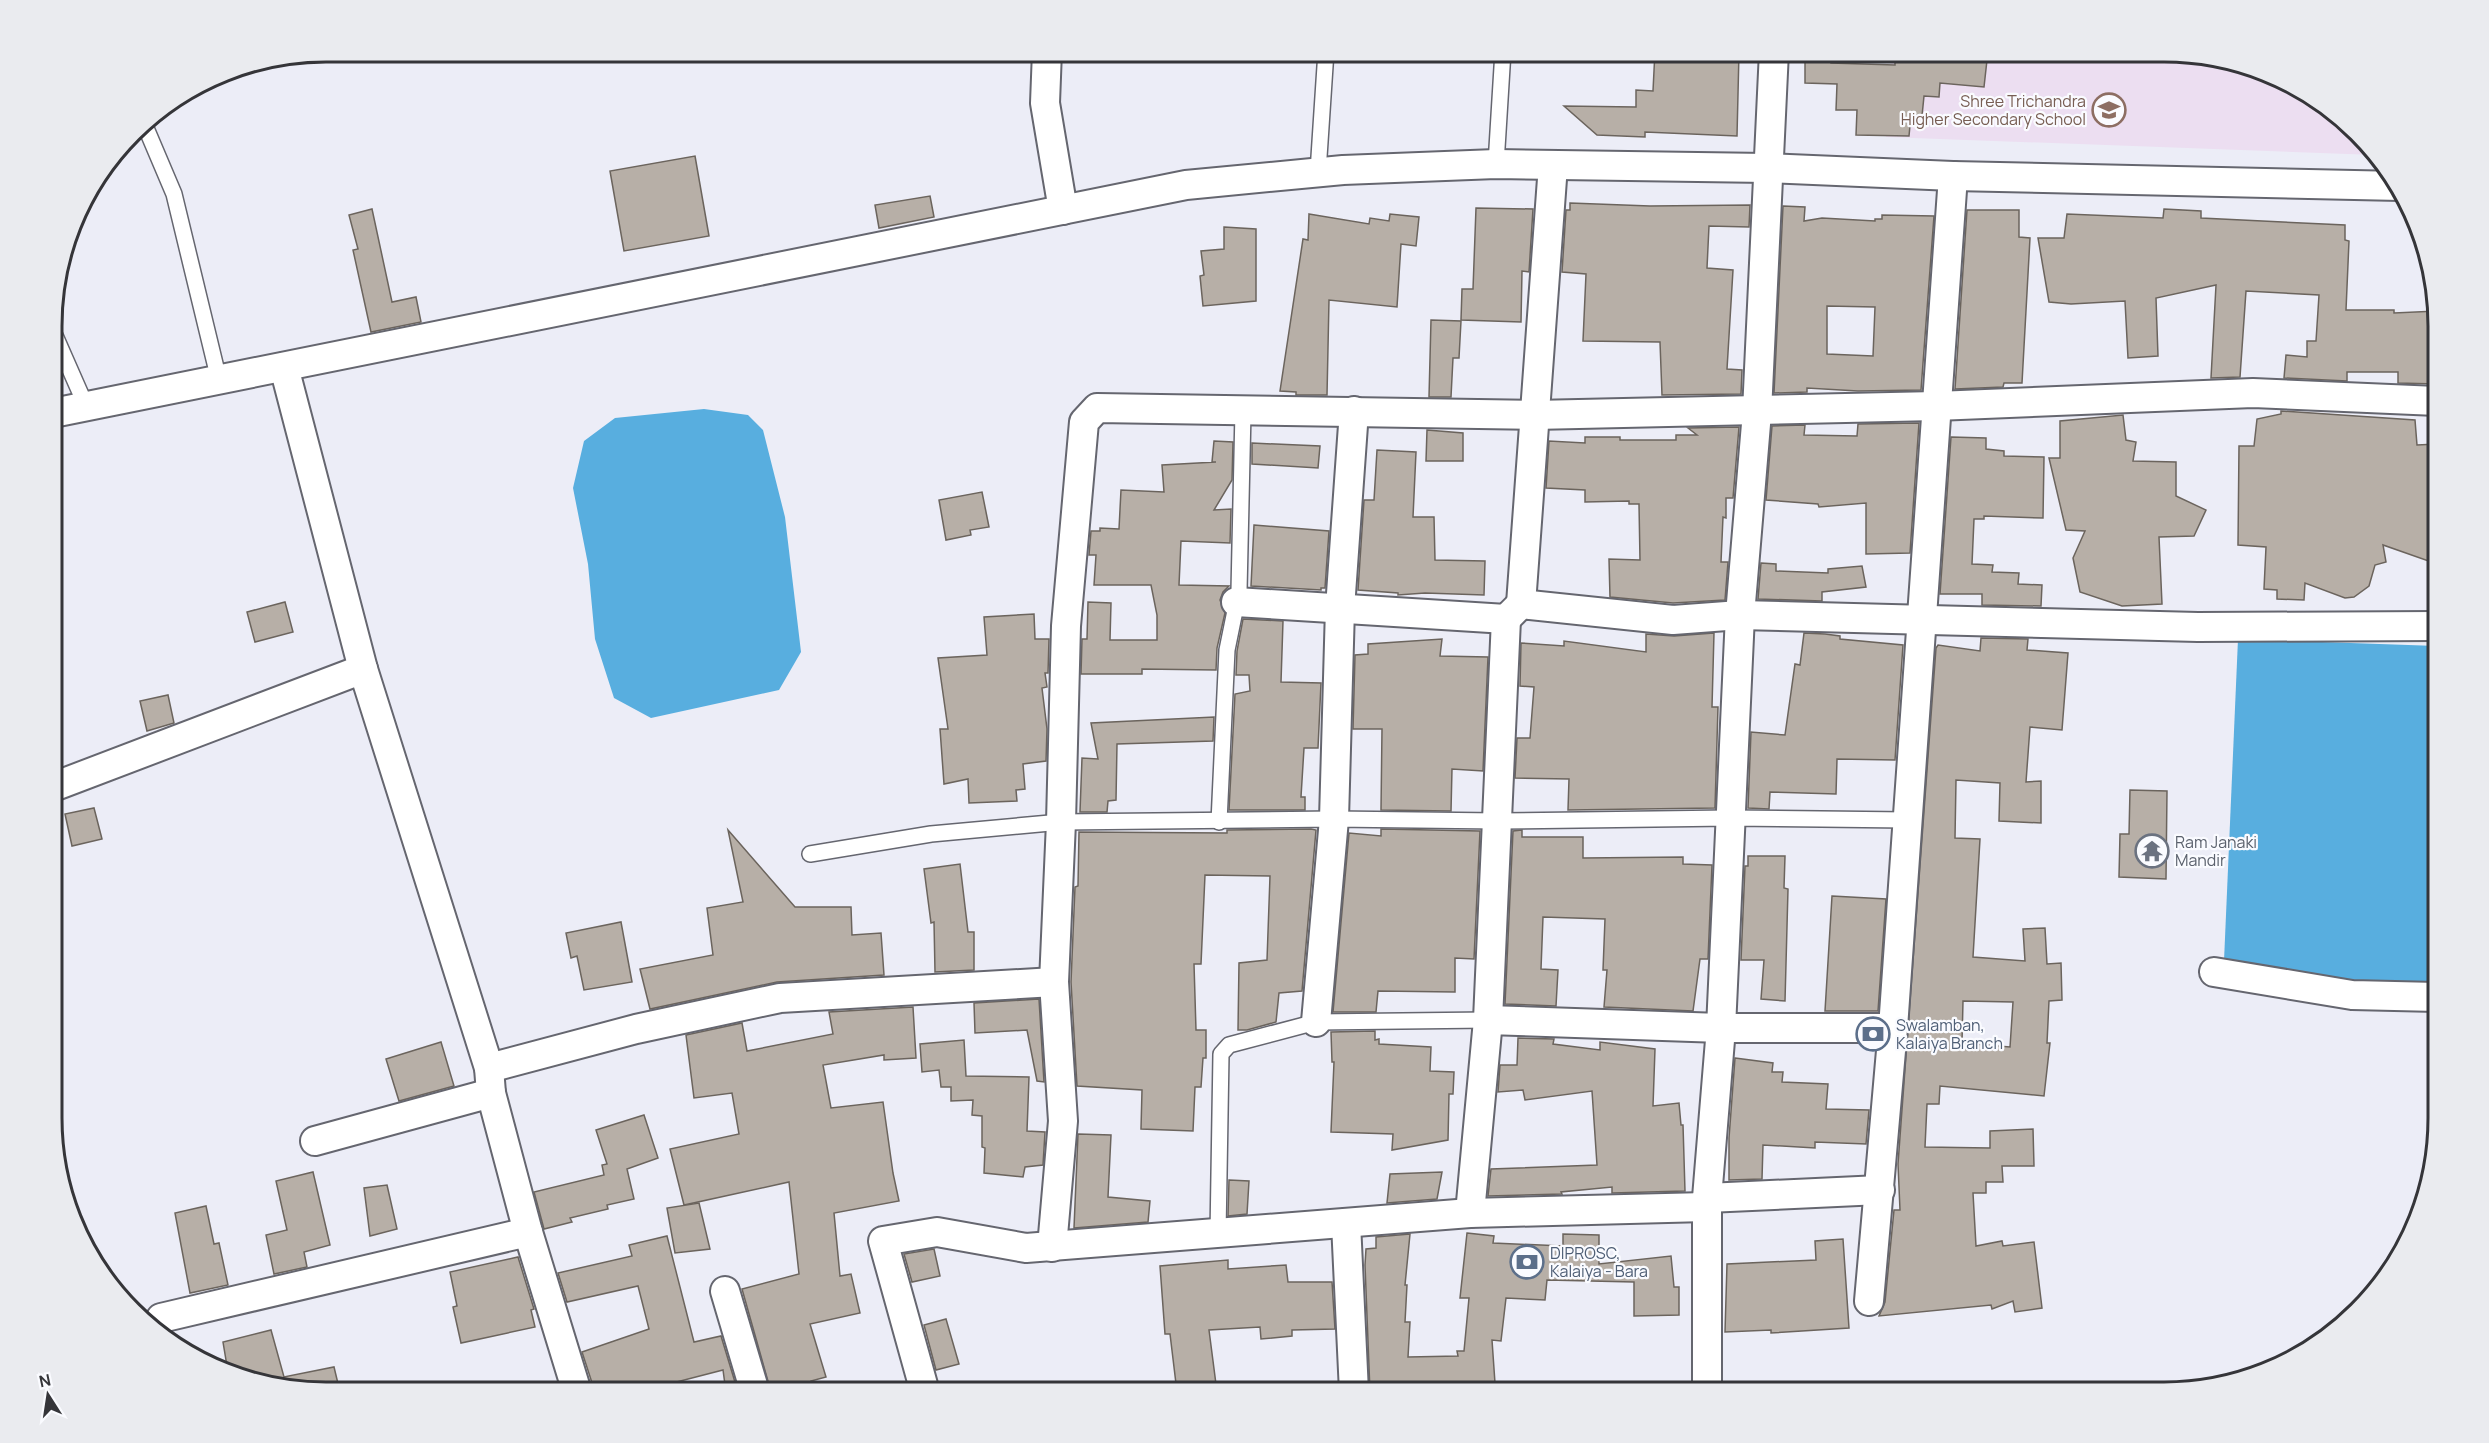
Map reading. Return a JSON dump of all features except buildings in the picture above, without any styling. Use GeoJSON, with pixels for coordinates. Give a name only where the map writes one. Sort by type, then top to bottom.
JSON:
{"type":"FeatureCollection","features":[{"type":"Feature","properties":{"kind":"street"},"geometry":{"type":"LineString","coordinates":[[1047,62],[1045,103],[1063,210]]}},
{"type":"Feature","properties":{"kind":"street"},"geometry":{"type":"LineString","coordinates":[[1707,1382],[1707,1202],[1720,1028],[1740,615],[1757,412],[1773,62]]}},
{"type":"Feature","properties":{"kind":"street"},"geometry":{"type":"LineString","coordinates":[[62,411],[1186,184],[1318,172],[1496,164],[1767,168],[1953,176],[2387,186]]}},
{"type":"Feature","properties":{"kind":"street"},"geometry":{"type":"LineString","coordinates":[[1470,1213],[1488,1020],[1498,821],[1514,611],[1534,415],[1553,165]]}},
{"type":"Feature","properties":{"kind":"street"},"geometry":{"type":"LineString","coordinates":[[1869,1301],[1893,1028],[1953,176]]}},
{"type":"Feature","properties":{"kind":"street"},"geometry":{"type":"LineString","coordinates":[[284,367],[363,669],[490,1080],[528,1232],[574,1382]]}},
{"type":"Feature","properties":{"kind":"street"},"geometry":{"type":"LineString","coordinates":[[1052,1247],[1063,1121],[1054,982],[1066,627],[1084,422],[1097,408],[1534,415],[1757,412],[2253,393],[2428,401]]}},
{"type":"Feature","properties":{"kind":"street"},"geometry":{"type":"LineString","coordinates":[[1316,1022],[1334,819],[1340,608],[1354,411]]}},
{"type":"Feature","properties":{"kind":"street"},"geometry":{"type":"LineString","coordinates":[[1236,602],[1340,608],[1514,611],[1673,620],[1740,615],[2198,627],[2428,626]]}},
{"type":"Feature","properties":{"kind":"street"},"geometry":{"type":"LineString","coordinates":[[62,784],[363,669]]}},
{"type":"Feature","properties":{"kind":"street"},"geometry":{"type":"LineString","coordinates":[[2214,972],[2352,995],[2428,997]]}},
{"type":"Feature","properties":{"kind":"street"},"geometry":{"type":"LineString","coordinates":[[315,1141],[636,1029],[780,998],[1054,982]]}},
{"type":"Feature","properties":{"kind":"street"},"geometry":{"type":"LineString","coordinates":[[1488,1020],[1720,1028],[1893,1028]]}},
{"type":"Feature","properties":{"kind":"street"},"geometry":{"type":"LineString","coordinates":[[922,1382],[883,1241],[937,1232],[1026,1248],[1052,1247],[1470,1213],[1707,1202],[1880,1190]]}},
{"type":"Feature","properties":{"kind":"street"},"geometry":{"type":"LineString","coordinates":[[1346,1223],[1354,1382]]}},
{"type":"Feature","properties":{"kind":"street"},"geometry":{"type":"LineString","coordinates":[[161,1318],[528,1232]]}},
{"type":"Feature","properties":{"kind":"street"},"geometry":{"type":"LineString","coordinates":[[725,1291],[752,1382]]}},
{"type":"Feature","properties":{"kind":"lane"},"geometry":{"type":"LineString","coordinates":[[1318,172],[1325,62]]}},
{"type":"Feature","properties":{"kind":"lane"},"geometry":{"type":"LineString","coordinates":[[1496,164],[1502,62]]}},
{"type":"Feature","properties":{"kind":"lane"},"geometry":{"type":"LineString","coordinates":[[147,131],[174,194],[219,380]]}},
{"type":"Feature","properties":{"kind":"lane"},"geometry":{"type":"LineString","coordinates":[[62,351],[86,406]]}},
{"type":"Feature","properties":{"kind":"lane"},"geometry":{"type":"LineString","coordinates":[[1219,822],[1227,650],[1239,591],[1243,411]]}},
{"type":"Feature","properties":{"kind":"lane"},"geometry":{"type":"LineString","coordinates":[[810,854],[931,834],[1061,822],[1729,818],[1907,820]]}},
{"type":"Feature","properties":{"kind":"lane"},"geometry":{"type":"LineString","coordinates":[[1218,1234],[1221,1054],[1229,1045],[1316,1022],[1488,1020]]}},
{"type":"Feature","properties":{"kind":"shaded area","name":"Shree Trichandra Higher Secondary School"},"geometry":{"type":"Polygon","coordinates":[[[1891,62],[2181,62],[2232,70],[2296,97],[2338,127],[2365,155],[1886,137],[1891,62]]]}},
{"type":"Feature","properties":{"kind":"water"},"geometry":{"type":"Polygon","coordinates":[[[704,409],[748,415],[763,430],[785,517],[801,652],[779,690],[651,718],[614,698],[595,639],[588,564],[573,488],[584,441],[615,418],[704,409]]]}},
{"type":"Feature","properties":{"kind":"water"},"geometry":{"type":"Polygon","coordinates":[[[2238,639],[2428,646],[2428,982],[2361,983],[2224,961],[2238,639]]]}},
{"type":"Feature","properties":{"kind":"place","name":"Shree Trichandra Higher Secondary School"},"geometry":{"type":"Point","coordinates":[2109,110]}},
{"type":"Feature","properties":{"kind":"place","name":"Ram Janaki Mandir"},"geometry":{"type":"Point","coordinates":[2152,851]}},
{"type":"Feature","properties":{"kind":"place","name":"Swalamban, Kalaiya Branch"},"geometry":{"type":"Point","coordinates":[1873,1034]}},
{"type":"Feature","properties":{"kind":"place","name":"DIPROSC, Kalaiya - Bara"},"geometry":{"type":"Point","coordinates":[1527,1262]}}]}
